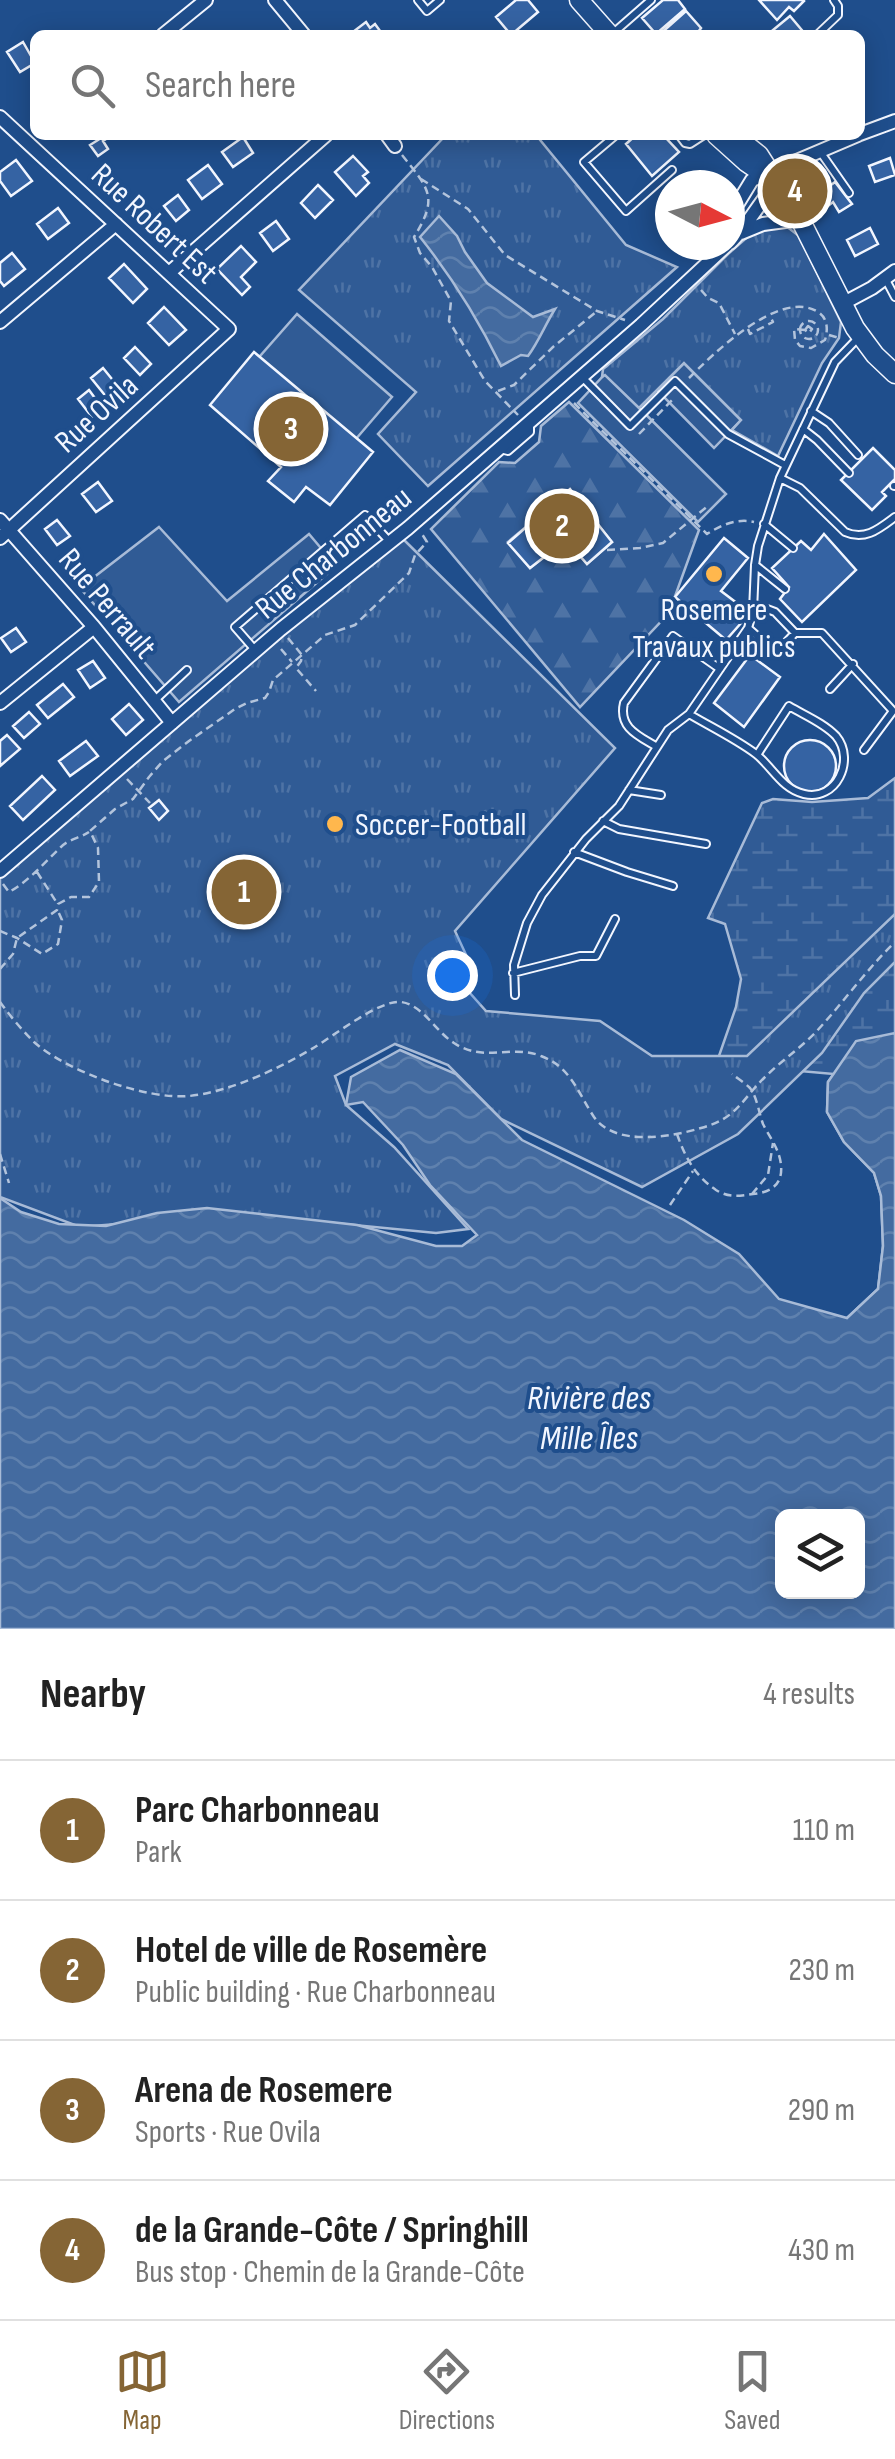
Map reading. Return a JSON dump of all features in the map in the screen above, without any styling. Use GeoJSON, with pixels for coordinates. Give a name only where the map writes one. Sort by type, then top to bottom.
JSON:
{"type":"FeatureCollection","features":[{"type":"Feature","properties":{"kind":"main road"},"geometry":{"type":"LineString","coordinates":[[579,0],[606,30]]}},
{"type":"Feature","properties":{"kind":"main road"},"geometry":{"type":"LineString","coordinates":[[727,140],[760,155],[800,220],[860,336],[895,374]]}},
{"type":"Feature","properties":{"kind":"street"},"geometry":{"type":"LineString","coordinates":[[169,30],[206,0]]}},
{"type":"Feature","properties":{"kind":"street"},"geometry":{"type":"LineString","coordinates":[[275,0],[300,30]]}},
{"type":"Feature","properties":{"kind":"street"},"geometry":{"type":"LineString","coordinates":[[865,132],[895,121]]}},
{"type":"Feature","properties":{"kind":"street","name":"Rue Robert Est"},"geometry":{"type":"LineString","coordinates":[[3,126],[30,137]]}},
{"type":"Feature","properties":{"kind":"street","name":"Rue Robert Est"},"geometry":{"type":"LineString","coordinates":[[35,140],[116,224],[229,329]]}},
{"type":"Feature","properties":{"kind":"street"},"geometry":{"type":"LineString","coordinates":[[168,273],[320,140]]}},
{"type":"Feature","properties":{"kind":"street"},"geometry":{"type":"LineString","coordinates":[[745,191],[752,180],[770,176],[802,157],[844,140]]}},
{"type":"Feature","properties":{"kind":"street","name":"Rue Charbonneau"},"geometry":{"type":"LineString","coordinates":[[745,223],[763,198],[770,176]]}},
{"type":"Feature","properties":{"kind":"street","name":"Rue Charbonneau"},"geometry":{"type":"LineString","coordinates":[[745,234],[763,224],[800,220]]}},
{"type":"Feature","properties":{"kind":"street"},"geometry":{"type":"LineString","coordinates":[[0,322],[116,224]]}},
{"type":"Feature","properties":{"kind":"street","name":"Rue Charbonneau"},"geometry":{"type":"LineString","coordinates":[[697,278],[706,260]]}},
{"type":"Feature","properties":{"kind":"street","name":"Rue Charbonneau"},"geometry":{"type":"LineString","coordinates":[[0,870],[276,633],[499,449],[714,260]]}},
{"type":"Feature","properties":{"kind":"street"},"geometry":{"type":"LineString","coordinates":[[842,304],[890,274]]}},
{"type":"Feature","properties":{"kind":"street","name":"Rue Ovila"},"geometry":{"type":"LineString","coordinates":[[3,530],[229,329]]}},
{"type":"Feature","properties":{"kind":"street","name":"Rue Perrault"},"geometry":{"type":"LineString","coordinates":[[3,530],[94,627],[172,723]]}},
{"type":"Feature","properties":{"kind":"street"},"geometry":{"type":"LineString","coordinates":[[0,704],[94,627]]}},
{"type":"Feature","properties":{"kind":"lane"},"geometry":{"type":"LineString","coordinates":[[418,0],[427,11],[440,0]]}},
{"type":"Feature","properties":{"kind":"lane"},"geometry":{"type":"LineString","coordinates":[[616,30],[652,0]]}},
{"type":"Feature","properties":{"kind":"lane"},"geometry":{"type":"LineString","coordinates":[[822,30],[838,15],[834,0]]}},
{"type":"Feature","properties":{"kind":"lane"},"geometry":{"type":"LineString","coordinates":[[610,140],[584,162],[626,211],[655,185]]}},
{"type":"Feature","properties":{"kind":"lane"},"geometry":{"type":"LineString","coordinates":[[819,150],[849,193]]}},
{"type":"Feature","properties":{"kind":"lane"},"geometry":{"type":"LineString","coordinates":[[802,157],[818,185]]}},
{"type":"Feature","properties":{"kind":"lane"},"geometry":{"type":"LineString","coordinates":[[890,274],[895,297]]}},
{"type":"Feature","properties":{"kind":"lane"},"geometry":{"type":"LineString","coordinates":[[515,995],[512,973],[516,956],[532,913],[551,882],[618,806],[668,730],[688,714],[748,628],[754,604],[760,523],[835,362],[860,336]]}},
{"type":"Feature","properties":{"kind":"lane"},"geometry":{"type":"LineString","coordinates":[[582,377],[630,426],[675,380],[728,434],[786,465]]}},
{"type":"Feature","properties":{"kind":"lane"},"geometry":{"type":"LineString","coordinates":[[811,412],[829,424],[858,455]]}},
{"type":"Feature","properties":{"kind":"lane"},"geometry":{"type":"LineString","coordinates":[[803,429],[849,473]]}},
{"type":"Feature","properties":{"kind":"lane"},"geometry":{"type":"LineString","coordinates":[[780,478],[800,488],[848,534],[866,535],[894,521]]}},
{"type":"Feature","properties":{"kind":"lane"},"geometry":{"type":"LineString","coordinates":[[256,651],[235,626],[365,515],[390,542]]}},
{"type":"Feature","properties":{"kind":"lane"},"geometry":{"type":"LineString","coordinates":[[760,523],[793,548]]}},
{"type":"Feature","properties":{"kind":"lane"},"geometry":{"type":"LineString","coordinates":[[755,565],[785,589]]}},
{"type":"Feature","properties":{"kind":"lane"},"geometry":{"type":"LineString","coordinates":[[754,604],[775,612],[795,633],[822,633],[894,710],[864,750]]}},
{"type":"Feature","properties":{"kind":"lane"},"geometry":{"type":"LineString","coordinates":[[748,628],[776,653],[795,633]]}},
{"type":"Feature","properties":{"kind":"lane"},"geometry":{"type":"LineString","coordinates":[[657,748],[626,726],[622,712],[624,703],[673,636],[720,669]]}},
{"type":"Feature","properties":{"kind":"lane"},"geometry":{"type":"LineString","coordinates":[[830,689],[853,664]]}},
{"type":"Feature","properties":{"kind":"lane"},"geometry":{"type":"LineString","coordinates":[[154,700],[187,670]]}},
{"type":"Feature","properties":{"kind":"lane"},"geometry":{"type":"LineString","coordinates":[[688,714],[757,755],[792,790],[810,796],[828,792],[838,782],[843,754],[840,742],[830,731],[789,706],[757,755]]}},
{"type":"Feature","properties":{"kind":"lane"},"geometry":{"type":"LineString","coordinates":[[630,790],[661,796]]}},
{"type":"Feature","properties":{"kind":"lane"},"geometry":{"type":"LineString","coordinates":[[603,821],[619,829],[706,844]]}},
{"type":"Feature","properties":{"kind":"lane"},"geometry":{"type":"LineString","coordinates":[[574,852],[673,886]]}},
{"type":"Feature","properties":{"kind":"lane"},"geometry":{"type":"LineString","coordinates":[[512,973],[580,956],[596,956],[616,919]]}},
{"type":"Feature","properties":{"kind":"path"},"geometry":{"type":"LineString","coordinates":[[391,140],[428,192],[430,206],[414,237],[420,254],[432,266],[451,301],[449,320],[486,381],[529,423]]}},
{"type":"Feature","properties":{"kind":"path"},"geometry":{"type":"LineString","coordinates":[[420,178],[468,210],[504,255],[597,311],[641,326]]}},
{"type":"Feature","properties":{"kind":"path"},"geometry":{"type":"LineString","coordinates":[[697,278],[708,298],[718,303],[735,335]]}},
{"type":"Feature","properties":{"kind":"path"},"geometry":{"type":"LineString","coordinates":[[694,373],[735,335],[759,320],[792,308],[820,314],[826,322],[827,333],[822,343],[816,347],[796,344],[794,329],[806,330],[808,326],[815,330],[827,333],[839,338]]}},
{"type":"Feature","properties":{"kind":"path"},"geometry":{"type":"LineString","coordinates":[[497,391],[514,386],[597,311]]}},
{"type":"Feature","properties":{"kind":"path"},"geometry":{"type":"LineString","coordinates":[[748,328],[750,334],[763,328],[773,322],[770,316]]}},
{"type":"Feature","properties":{"kind":"path"},"geometry":{"type":"LineString","coordinates":[[759,320],[763,328]]}},
{"type":"Feature","properties":{"kind":"path"},"geometry":{"type":"LineString","coordinates":[[810,320],[815,323],[815,337],[808,340],[799,330],[810,320]]}},
{"type":"Feature","properties":{"kind":"path"},"geometry":{"type":"LineString","coordinates":[[570,398],[707,534],[729,523],[760,523]]}},
{"type":"Feature","properties":{"kind":"path"},"geometry":{"type":"LineString","coordinates":[[639,434],[670,403]]}},
{"type":"Feature","properties":{"kind":"path"},"geometry":{"type":"LineString","coordinates":[[613,442],[630,426]]}},
{"type":"Feature","properties":{"kind":"path"},"geometry":{"type":"LineString","coordinates":[[607,550],[653,546],[673,536],[708,504]]}},
{"type":"Feature","properties":{"kind":"path"},"geometry":{"type":"LineString","coordinates":[[0,881],[10,892],[54,857],[60,847],[126,805],[148,777],[189,741],[247,702],[264,698],[272,680],[325,635],[354,625],[409,573],[426,542],[419,530]]}},
{"type":"Feature","properties":{"kind":"path"},"geometry":{"type":"LineString","coordinates":[[276,633],[302,654]]}},
{"type":"Feature","properties":{"kind":"path"},"geometry":{"type":"LineString","coordinates":[[276,633],[293,663]]}},
{"type":"Feature","properties":{"kind":"path"},"geometry":{"type":"LineString","coordinates":[[302,654],[296,668],[316,691]]}},
{"type":"Feature","properties":{"kind":"path"},"geometry":{"type":"LineString","coordinates":[[118,769],[150,803]]}},
{"type":"Feature","properties":{"kind":"path"},"geometry":{"type":"LineString","coordinates":[[58,904],[71,897],[89,897],[99,882],[98,848],[90,831]]}},
{"type":"Feature","properties":{"kind":"path"},"geometry":{"type":"LineString","coordinates":[[0,931],[42,954],[58,944],[62,920],[58,904],[36,870]]}},
{"type":"Feature","properties":{"kind":"path"},"geometry":{"type":"LineString","coordinates":[[0,969],[18,938],[57,910]]}},
{"type":"Feature","properties":{"kind":"path"},"geometry":{"type":"LineString","coordinates":[[0,1002],[36,1044],[82,1070],[164,1096],[194,1096],[275,1069],[354,1021],[386,1004],[400,1002],[417,1009],[454,1043],[469,1051],[484,1055],[522,1051],[558,1064],[571,1077],[595,1119],[605,1128],[638,1138],[699,1129],[728,1117],[776,1066],[817,1031],[895,942]]}},
{"type":"Feature","properties":{"kind":"path"},"geometry":{"type":"LineString","coordinates":[[677,1134],[694,1170],[712,1188],[737,1197],[766,1194],[775,1187],[781,1175],[774,1142],[753,1091],[732,1074]]}},
{"type":"Feature","properties":{"kind":"path"},"geometry":{"type":"LineString","coordinates":[[751,1194],[768,1175],[774,1142]]}},
{"type":"Feature","properties":{"kind":"path"},"geometry":{"type":"LineString","coordinates":[[0,1154],[8,1183]]}},
{"type":"Feature","properties":{"kind":"path"},"geometry":{"type":"LineString","coordinates":[[670,1205],[694,1170]]}},
{"type":"Feature","properties":{"kind":"shaded area"},"geometry":{"type":"Polygon","coordinates":[[[297,314],[392,397],[349,447],[253,364],[297,314]]]}},
{"type":"Feature","properties":{"kind":"shaded area"},"geometry":{"type":"Polygon","coordinates":[[[684,363],[741,420],[714,448],[657,390],[684,363]]]}},
{"type":"Feature","properties":{"kind":"shaded area"},"geometry":{"type":"Polygon","coordinates":[[[605,374],[726,494],[698,522],[578,403],[605,374]]]}},
{"type":"Feature","properties":{"kind":"shaded area"},"geometry":{"type":"Polygon","coordinates":[[[159,527],[227,601],[309,534],[336,566],[179,702],[80,588],[159,527]]]}},
{"type":"Feature","properties":{"kind":"green space"},"geometry":{"type":"Polygon","coordinates":[[[441,140],[540,140],[626,245],[677,267],[428,486],[378,434],[416,392],[299,290],[441,140]]]}},
{"type":"Feature","properties":{"kind":"green space"},"geometry":{"type":"Polygon","coordinates":[[[786,226],[799,236],[841,322],[839,338],[822,363],[778,456],[732,430],[741,420],[684,363],[639,408],[605,375],[602,377],[603,369],[663,319],[722,260],[745,260],[745,239],[752,233],[786,226]]]}},
{"type":"Feature","properties":{"kind":"green space"},"geometry":{"type":"Polygon","coordinates":[[[569,402],[699,530],[669,613],[580,707],[431,529],[499,462],[515,463],[539,442],[541,426],[569,402]],[[570,490],[508,542],[530,568],[566,540],[587,564],[612,542],[570,490]]]}},
{"type":"Feature","properties":{"kind":"green space"},"geometry":{"type":"Polygon","coordinates":[[[399,535],[615,748],[455,931],[468,959],[461,983],[486,1011],[600,1021],[652,1056],[747,1056],[895,914],[895,962],[864,993],[822,1053],[738,1134],[642,1187],[501,1119],[448,1065],[395,1044],[335,1076],[346,1105],[394,1147],[468,1229],[436,1233],[242,1214],[80,1227],[0,1197],[0,871],[399,535]]]}},
{"type":"Feature","properties":{"kind":"green space"},"geometry":{"type":"Polygon","coordinates":[[[895,778],[895,1362],[847,1318],[878,1289],[883,1246],[881,1196],[874,1173],[844,1142],[827,1112],[828,1082],[834,1074],[766,1068],[712,1076],[736,1007],[741,979],[725,924],[708,918],[762,803],[773,799],[812,802],[868,798],[895,778]]]}},
{"type":"Feature","properties":{"kind":"water"},"geometry":{"type":"Polygon","coordinates":[[[439,216],[487,283],[533,317],[555,309],[528,356],[521,355],[501,366],[464,299],[420,237],[439,216]]]}},
{"type":"Feature","properties":{"kind":"water","name":"Rivière des Mille Îles"},"geometry":{"type":"Polygon","coordinates":[[[895,1033],[895,1629],[0,1629],[0,1198],[21,1212],[59,1224],[106,1226],[157,1213],[207,1208],[357,1225],[436,1246],[462,1246],[477,1235],[430,1185],[403,1145],[363,1102],[346,1105],[351,1077],[400,1050],[456,1074],[522,1140],[684,1220],[739,1254],[779,1299],[847,1318],[878,1289],[883,1246],[881,1196],[874,1173],[844,1142],[827,1112],[828,1082],[856,1041],[895,1033]]]}},
{"type":"Feature","properties":{"kind":"building"},"geometry":{"type":"Polygon","coordinates":[[[516,0],[528,0],[538,12],[517,30],[507,30],[496,17],[516,0]]]}},
{"type":"Feature","properties":{"kind":"building"},"geometry":{"type":"Polygon","coordinates":[[[663,0],[678,0],[685,9],[661,30],[652,30],[642,18],[663,0]]]}},
{"type":"Feature","properties":{"kind":"building"},"geometry":{"type":"Polygon","coordinates":[[[759,0],[804,1],[794,11],[789,7],[777,20],[759,0]]]}},
{"type":"Feature","properties":{"kind":"building"},"geometry":{"type":"Polygon","coordinates":[[[686,11],[701,28],[700,30],[665,30],[686,11]]]}},
{"type":"Feature","properties":{"kind":"building"},"geometry":{"type":"Polygon","coordinates":[[[790,16],[802,30],[773,30],[790,16]]]}},
{"type":"Feature","properties":{"kind":"building"},"geometry":{"type":"Polygon","coordinates":[[[366,22],[370,28],[375,24],[379,30],[356,30],[366,22]]]}},
{"type":"Feature","properties":{"kind":"building"},"geometry":{"type":"Polygon","coordinates":[[[23,42],[30,54],[30,66],[20,72],[7,52],[23,42]]]}},
{"type":"Feature","properties":{"kind":"building"},"geometry":{"type":"Polygon","coordinates":[[[104,140],[108,149],[98,156],[90,145],[104,140]]]}},
{"type":"Feature","properties":{"kind":"building"},"geometry":{"type":"Polygon","coordinates":[[[245,140],[253,153],[233,167],[222,152],[245,140]]]}},
{"type":"Feature","properties":{"kind":"building"},"geometry":{"type":"Polygon","coordinates":[[[630,140],[668,140],[679,152],[652,176],[626,144],[630,140]]]}},
{"type":"Feature","properties":{"kind":"building"},"geometry":{"type":"Polygon","coordinates":[[[353,156],[368,172],[363,176],[369,183],[356,196],[335,172],[353,156]]]}},
{"type":"Feature","properties":{"kind":"building"},"geometry":{"type":"Polygon","coordinates":[[[890,158],[895,175],[875,182],[869,166],[890,158]]]}},
{"type":"Feature","properties":{"kind":"building"},"geometry":{"type":"Polygon","coordinates":[[[16,160],[32,181],[11,196],[0,181],[0,172],[16,160]]]}},
{"type":"Feature","properties":{"kind":"building"},"geometry":{"type":"Polygon","coordinates":[[[208,165],[222,184],[202,199],[188,180],[208,165]]]}},
{"type":"Feature","properties":{"kind":"building"},"geometry":{"type":"Polygon","coordinates":[[[835,182],[852,204],[839,212],[833,202],[828,206],[820,193],[835,182]]]}},
{"type":"Feature","properties":{"kind":"building"},"geometry":{"type":"Polygon","coordinates":[[[318,185],[333,200],[315,218],[301,203],[318,185]]]}},
{"type":"Feature","properties":{"kind":"building"},"geometry":{"type":"Polygon","coordinates":[[[178,195],[189,210],[176,221],[164,206],[178,195]]]}},
{"type":"Feature","properties":{"kind":"building"},"geometry":{"type":"Polygon","coordinates":[[[58,208],[69,223],[48,239],[37,224],[58,208]]]}},
{"type":"Feature","properties":{"kind":"building"},"geometry":{"type":"Polygon","coordinates":[[[276,221],[289,239],[273,251],[260,233],[276,221]]]}},
{"type":"Feature","properties":{"kind":"building"},"geometry":{"type":"Polygon","coordinates":[[[870,228],[878,244],[855,256],[847,240],[870,228]]]}},
{"type":"Feature","properties":{"kind":"building"},"geometry":{"type":"Polygon","coordinates":[[[241,246],[256,262],[241,277],[250,287],[242,295],[217,269],[241,246]]]}},
{"type":"Feature","properties":{"kind":"building"},"geometry":{"type":"Polygon","coordinates":[[[12,253],[25,269],[4,286],[0,281],[0,263],[12,253]]]}},
{"type":"Feature","properties":{"kind":"building"},"geometry":{"type":"Polygon","coordinates":[[[124,264],[147,289],[133,303],[109,278],[124,264]]]}},
{"type":"Feature","properties":{"kind":"building"},"geometry":{"type":"Polygon","coordinates":[[[164,307],[186,330],[169,345],[148,323],[164,307]]]}},
{"type":"Feature","properties":{"kind":"building"},"geometry":{"type":"Polygon","coordinates":[[[135,347],[151,364],[140,375],[124,358],[135,347]]]}},
{"type":"Feature","properties":{"kind":"building"},"geometry":{"type":"Polygon","coordinates":[[[254,352],[373,452],[330,505],[306,487],[294,502],[268,481],[281,467],[210,405],[254,352]]]}},
{"type":"Feature","properties":{"kind":"building"},"geometry":{"type":"Polygon","coordinates":[[[103,368],[120,389],[108,399],[91,378],[103,368]]]}},
{"type":"Feature","properties":{"kind":"building"},"geometry":{"type":"Polygon","coordinates":[[[89,390],[103,409],[92,417],[78,399],[89,390]]]}},
{"type":"Feature","properties":{"kind":"building"},"geometry":{"type":"Polygon","coordinates":[[[873,448],[895,470],[895,479],[872,510],[841,480],[873,448]]]}},
{"type":"Feature","properties":{"kind":"building"},"geometry":{"type":"Polygon","coordinates":[[[98,482],[112,501],[96,512],[82,494],[98,482]]]}},
{"type":"Feature","properties":{"kind":"building"},"geometry":{"type":"Polygon","coordinates":[[[570,489],[612,542],[587,564],[566,540],[530,568],[508,543],[570,489]]]}},
{"type":"Feature","properties":{"kind":"building"},"geometry":{"type":"Polygon","coordinates":[[[57,520],[70,536],[57,545],[45,529],[57,520]]]}},
{"type":"Feature","properties":{"kind":"building"},"geometry":{"type":"Polygon","coordinates":[[[824,534],[856,570],[802,622],[780,599],[789,587],[772,568],[801,541],[811,550],[824,534]]]}},
{"type":"Feature","properties":{"kind":"building","name":"Rosemere Travaux publics"},"geometry":{"type":"Polygon","coordinates":[[[724,538],[748,558],[721,591],[750,613],[726,640],[675,597],[724,538]]]}},
{"type":"Feature","properties":{"kind":"building"},"geometry":{"type":"Polygon","coordinates":[[[16,628],[26,642],[11,652],[1,638],[16,628]]]}},
{"type":"Feature","properties":{"kind":"building"},"geometry":{"type":"Polygon","coordinates":[[[750,655],[780,677],[744,727],[714,703],[750,655]]]}},
{"type":"Feature","properties":{"kind":"building"},"geometry":{"type":"Polygon","coordinates":[[[93,661],[105,678],[90,688],[78,670],[93,661]]]}},
{"type":"Feature","properties":{"kind":"building"},"geometry":{"type":"Polygon","coordinates":[[[63,684],[74,697],[48,718],[37,705],[63,684]]]}},
{"type":"Feature","properties":{"kind":"building"},"geometry":{"type":"Polygon","coordinates":[[[129,704],[143,720],[126,735],[112,719],[129,704]]]}},
{"type":"Feature","properties":{"kind":"building"},"geometry":{"type":"Polygon","coordinates":[[[29,712],[40,724],[24,738],[13,726],[29,712]]]}},
{"type":"Feature","properties":{"kind":"building"},"geometry":{"type":"Polygon","coordinates":[[[7,735],[20,749],[0,766],[0,741],[7,735]]]}},
{"type":"Feature","properties":{"kind":"building"},"geometry":{"type":"Polygon","coordinates":[[[810,740],[829,747],[836,766],[829,785],[810,792],[791,785],[784,766],[791,747],[810,740]]]}},
{"type":"Feature","properties":{"kind":"building"},"geometry":{"type":"Polygon","coordinates":[[[86,741],[98,756],[70,776],[59,761],[86,741]]]}},
{"type":"Feature","properties":{"kind":"building"},"geometry":{"type":"Polygon","coordinates":[[[42,776],[55,790],[23,820],[10,806],[42,776]]]}},
{"type":"Feature","properties":{"kind":"building"},"geometry":{"type":"Polygon","coordinates":[[[159,800],[168,811],[159,820],[149,808],[159,800]]]}},
{"type":"Feature","properties":{"kind":"place","name":"de la Grande-Côte / Springhill"},"geometry":{"type":"Point","coordinates":[795,191]}},
{"type":"Feature","properties":{"kind":"place","name":"Arena de Rosemere"},"geometry":{"type":"Point","coordinates":[291,429]}},
{"type":"Feature","properties":{"kind":"place","name":"Hotel de ville de Rosemère"},"geometry":{"type":"Point","coordinates":[562,526]}},
{"type":"Feature","properties":{"kind":"place","name":"Rosemere Travaux publics"},"geometry":{"type":"Point","coordinates":[714,574]}},
{"type":"Feature","properties":{"kind":"place","name":"Soccer-Football"},"geometry":{"type":"Point","coordinates":[335,824]}},
{"type":"Feature","properties":{"kind":"place","name":"Parc Charbonneau"},"geometry":{"type":"Point","coordinates":[244,892]}}]}
